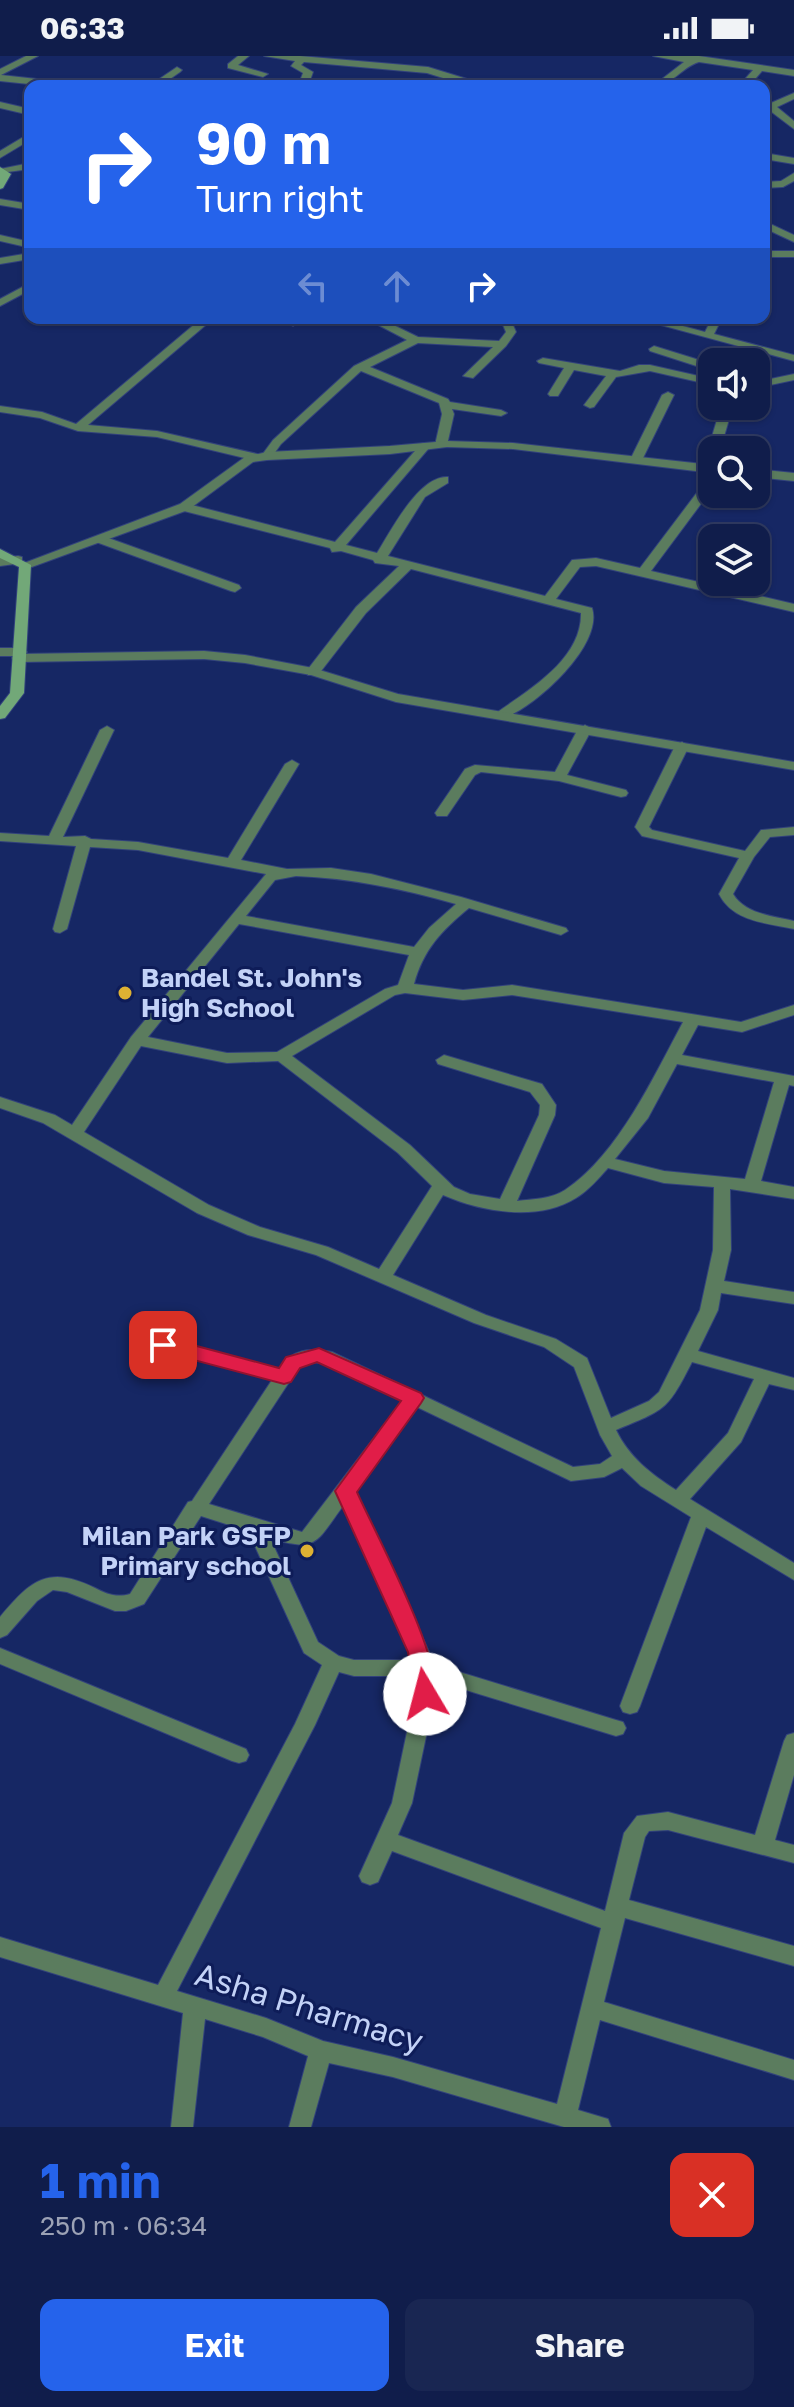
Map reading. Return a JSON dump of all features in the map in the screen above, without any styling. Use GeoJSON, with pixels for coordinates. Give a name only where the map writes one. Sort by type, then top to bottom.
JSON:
{"type":"FeatureCollection","features":[{"type":"Feature","properties":{"kind":"main road"},"geometry":{"type":"LineString","coordinates":[[0,186],[5,178],[1,170]]}},
{"type":"Feature","properties":{"kind":"main road"},"geometry":{"type":"LineString","coordinates":[[0,553],[22,563],[17,693],[0,715]]}},
{"type":"Feature","properties":{"kind":"street"},"geometry":{"type":"LineString","coordinates":[[0,76],[33,56]]}},
{"type":"Feature","properties":{"kind":"street"},"geometry":{"type":"LineString","coordinates":[[244,56],[231,66],[263,74]]}},
{"type":"Feature","properties":{"kind":"street"},"geometry":{"type":"LineString","coordinates":[[269,56],[415,68],[458,80]]}},
{"type":"Feature","properties":{"kind":"street"},"geometry":{"type":"LineString","coordinates":[[658,56],[794,73]]}},
{"type":"Feature","properties":{"kind":"street"},"geometry":{"type":"LineString","coordinates":[[304,57],[296,66],[308,72],[305,80]]}},
{"type":"Feature","properties":{"kind":"street"},"geometry":{"type":"LineString","coordinates":[[782,71],[794,57]]}},
{"type":"Feature","properties":{"kind":"street"},"geometry":{"type":"LineString","coordinates":[[666,80],[693,60]]}},
{"type":"Feature","properties":{"kind":"street"},"geometry":{"type":"LineString","coordinates":[[749,80],[760,68]]}},
{"type":"Feature","properties":{"kind":"street"},"geometry":{"type":"LineString","coordinates":[[163,80],[177,70]]}},
{"type":"Feature","properties":{"kind":"street"},"geometry":{"type":"LineString","coordinates":[[0,76],[29,80]]}},
{"type":"Feature","properties":{"kind":"street"},"geometry":{"type":"LineString","coordinates":[[770,107],[794,96]]}},
{"type":"Feature","properties":{"kind":"street"},"geometry":{"type":"LineString","coordinates":[[0,105],[24,111]]}},
{"type":"Feature","properties":{"kind":"street"},"geometry":{"type":"LineString","coordinates":[[770,109],[793,124]]}},
{"type":"Feature","properties":{"kind":"street"},"geometry":{"type":"LineString","coordinates":[[0,155],[24,140]]}},
{"type":"Feature","properties":{"kind":"street"},"geometry":{"type":"LineString","coordinates":[[770,157],[794,161]]}},
{"type":"Feature","properties":{"kind":"street"},"geometry":{"type":"LineString","coordinates":[[1,170],[24,167]]}},
{"type":"Feature","properties":{"kind":"street"},"geometry":{"type":"LineString","coordinates":[[770,185],[783,184],[794,176]]}},
{"type":"Feature","properties":{"kind":"street"},"geometry":{"type":"LineString","coordinates":[[0,202],[24,206]]}},
{"type":"Feature","properties":{"kind":"street"},"geometry":{"type":"LineString","coordinates":[[770,227],[794,239]]}},
{"type":"Feature","properties":{"kind":"street"},"geometry":{"type":"LineString","coordinates":[[0,238],[22,243]]}},
{"type":"Feature","properties":{"kind":"street"},"geometry":{"type":"LineString","coordinates":[[770,254],[794,254]]}},
{"type":"Feature","properties":{"kind":"street"},"geometry":{"type":"LineString","coordinates":[[0,261],[24,257]]}},
{"type":"Feature","properties":{"kind":"street"},"geometry":{"type":"LineString","coordinates":[[0,303],[24,289]]}},
{"type":"Feature","properties":{"kind":"street"},"geometry":{"type":"LineString","coordinates":[[12,296],[24,299]]}},
{"type":"Feature","properties":{"kind":"street"},"geometry":{"type":"LineString","coordinates":[[78,428],[202,324]]}},
{"type":"Feature","properties":{"kind":"street"},"geometry":{"type":"LineString","coordinates":[[383,324],[416,340],[502,344]]}},
{"type":"Feature","properties":{"kind":"street"},"geometry":{"type":"LineString","coordinates":[[469,376],[511,332],[508,324]]}},
{"type":"Feature","properties":{"kind":"street"},"geometry":{"type":"LineString","coordinates":[[663,324],[794,358]]}},
{"type":"Feature","properties":{"kind":"street"},"geometry":{"type":"LineString","coordinates":[[708,336],[714,324]]}},
{"type":"Feature","properties":{"kind":"street"},"geometry":{"type":"LineString","coordinates":[[262,456],[361,367],[416,340]]}},
{"type":"Feature","properties":{"kind":"street"},"geometry":{"type":"LineString","coordinates":[[654,349],[698,363]]}},
{"type":"Feature","properties":{"kind":"street"},"geometry":{"type":"LineString","coordinates":[[543,361],[627,374],[643,367],[698,379]]}},
{"type":"Feature","properties":{"kind":"street"},"geometry":{"type":"LineString","coordinates":[[554,394],[571,366]]}},
{"type":"Feature","properties":{"kind":"street"},"geometry":{"type":"LineString","coordinates":[[361,367],[447,405],[501,413]]}},
{"type":"Feature","properties":{"kind":"street"},"geometry":{"type":"LineString","coordinates":[[590,405],[613,373]]}},
{"type":"Feature","properties":{"kind":"street"},"geometry":{"type":"LineString","coordinates":[[770,381],[794,377]]}},
{"type":"Feature","properties":{"kind":"street"},"geometry":{"type":"LineString","coordinates":[[636,460],[668,395]]}},
{"type":"Feature","properties":{"kind":"street"},"geometry":{"type":"LineString","coordinates":[[441,445],[447,405]]}},
{"type":"Feature","properties":{"kind":"street"},"geometry":{"type":"LineString","coordinates":[[0,409],[42,415],[78,428],[157,434],[262,456]]}},
{"type":"Feature","properties":{"kind":"street"},"geometry":{"type":"LineString","coordinates":[[0,562],[22,563],[100,539],[184,507],[249,459],[262,456],[441,445],[513,446],[636,460],[698,471]]}},
{"type":"Feature","properties":{"kind":"street"},"geometry":{"type":"LineString","coordinates":[[336,549],[425,446]]}},
{"type":"Feature","properties":{"kind":"street"},"geometry":{"type":"LineString","coordinates":[[770,474],[794,477]]}},
{"type":"Feature","properties":{"kind":"street"},"geometry":{"type":"LineString","coordinates":[[379,560],[421,495],[444,480]]}},
{"type":"Feature","properties":{"kind":"street"},"geometry":{"type":"LineString","coordinates":[[643,573],[698,492]]}},
{"type":"Feature","properties":{"kind":"street"},"geometry":{"type":"LineString","coordinates":[[184,507],[336,549],[587,611],[589,618],[578,649],[552,679],[504,714]]}},
{"type":"Feature","properties":{"kind":"street"},"geometry":{"type":"LineString","coordinates":[[100,539],[235,588]]}},
{"type":"Feature","properties":{"kind":"street"},"geometry":{"type":"LineString","coordinates":[[547,602],[576,563],[596,562],[794,608]]}},
{"type":"Feature","properties":{"kind":"street"},"geometry":{"type":"LineString","coordinates":[[313,672],[361,610],[406,567]]}},
{"type":"Feature","properties":{"kind":"street"},"geometry":{"type":"LineString","coordinates":[[0,652],[19,655],[204,655],[245,659],[313,672],[396,698],[504,714],[794,766]]}},
{"type":"Feature","properties":{"kind":"street"},"geometry":{"type":"LineString","coordinates":[[559,777],[585,729]]}},
{"type":"Feature","properties":{"kind":"street"},"geometry":{"type":"LineString","coordinates":[[55,839],[107,730]]}},
{"type":"Feature","properties":{"kind":"street"},"geometry":{"type":"LineString","coordinates":[[682,746],[642,827],[647,833],[748,856]]}},
{"type":"Feature","properties":{"kind":"street"},"geometry":{"type":"LineString","coordinates":[[232,863],[292,764]]}},
{"type":"Feature","properties":{"kind":"street"},"geometry":{"type":"LineString","coordinates":[[442,813],[470,772],[480,768],[559,777],[621,793]]}},
{"type":"Feature","properties":{"kind":"street"},"geometry":{"type":"LineString","coordinates":[[794,831],[766,833],[748,856],[726,894],[728,902],[738,909],[794,925]]}},
{"type":"Feature","properties":{"kind":"street"},"geometry":{"type":"LineString","coordinates":[[0,837],[85,840],[282,872],[318,871],[414,888],[561,931]]}},
{"type":"Feature","properties":{"kind":"street"},"geometry":{"type":"LineString","coordinates":[[60,929],[85,840]]}},
{"type":"Feature","properties":{"kind":"street"},"geometry":{"type":"LineString","coordinates":[[74,1134],[137,1040],[270,877],[282,872]]}},
{"type":"Feature","properties":{"kind":"street"},"geometry":{"type":"LineString","coordinates":[[405,988],[424,938],[466,903]]}},
{"type":"Feature","properties":{"kind":"street"},"geometry":{"type":"LineString","coordinates":[[236,919],[417,952]]}},
{"type":"Feature","properties":{"kind":"street"},"geometry":{"type":"LineString","coordinates":[[137,1040],[237,1059],[281,1056],[390,992],[405,988],[463,995],[512,990],[742,1027],[794,1010]]}},
{"type":"Feature","properties":{"kind":"street"},"geometry":{"type":"LineString","coordinates":[[281,1056],[404,1149],[441,1185],[467,1199],[505,1205],[554,1202],[572,1193],[605,1162],[642,1114],[693,1019]]}},
{"type":"Feature","properties":{"kind":"street"},"geometry":{"type":"LineString","coordinates":[[672,1058],[788,1080],[752,1185]]}},
{"type":"Feature","properties":{"kind":"street"},"geometry":{"type":"LineString","coordinates":[[444,1060],[536,1088],[548,1105],[547,1115],[505,1205]]}},
{"type":"Feature","properties":{"kind":"street"},"geometry":{"type":"LineString","coordinates":[[0,1102],[49,1119],[203,1209],[383,1277],[480,1319],[550,1343],[581,1363],[623,1458],[648,1481],[794,1573]]}},
{"type":"Feature","properties":{"kind":"street"},"geometry":{"type":"LineString","coordinates":[[605,1162],[664,1177],[752,1185],[794,1193]]}},
{"type":"Feature","properties":{"kind":"street"},"geometry":{"type":"LineString","coordinates":[[607,1427],[655,1406],[666,1396],[709,1310],[722,1250],[722,1182]]}},
{"type":"Feature","properties":{"kind":"street"},"geometry":{"type":"LineString","coordinates":[[383,1277],[441,1185]]}},
{"type":"Feature","properties":{"kind":"street"},"geometry":{"type":"LineString","coordinates":[[714,1286],[794,1298]]}},
{"type":"Feature","properties":{"kind":"street"},"geometry":{"type":"LineString","coordinates":[[163,1345],[284,1377]]}},
{"type":"Feature","properties":{"kind":"street"},"geometry":{"type":"LineString","coordinates":[[687,1354],[794,1384]]}},
{"type":"Feature","properties":{"kind":"street"},"geometry":{"type":"LineString","coordinates":[[0,1630],[38,1591],[51,1583],[63,1584],[119,1604],[137,1599],[293,1362],[319,1355],[571,1474],[604,1470],[623,1458]]}},
{"type":"Feature","properties":{"kind":"street"},"geometry":{"type":"LineString","coordinates":[[678,1500],[735,1437],[764,1376]]}},
{"type":"Feature","properties":{"kind":"street"},"geometry":{"type":"LineString","coordinates":[[195,1507],[299,1540],[309,1537],[414,1398]]}},
{"type":"Feature","properties":{"kind":"street"},"geometry":{"type":"LineString","coordinates":[[346,1491],[419,1652],[425,1694],[402,1803],[370,1876]]}},
{"type":"Feature","properties":{"kind":"street"},"geometry":{"type":"LineString","coordinates":[[630,1706],[701,1515]]}},
{"type":"Feature","properties":{"kind":"street"},"geometry":{"type":"LineString","coordinates":[[255,1526],[311,1647],[333,1662],[354,1668],[421,1668],[616,1728]]}},
{"type":"Feature","properties":{"kind":"street"},"geometry":{"type":"LineString","coordinates":[[0,1656],[239,1755]]}},
{"type":"Feature","properties":{"kind":"street"},"geometry":{"type":"LineString","coordinates":[[163,1997],[305,1725],[333,1662]]}},
{"type":"Feature","properties":{"kind":"street"},"geometry":{"type":"LineString","coordinates":[[763,1844],[794,1741]]}},
{"type":"Feature","properties":{"kind":"street"},"geometry":{"type":"LineString","coordinates":[[565,2117],[635,1833],[644,1822],[668,1821],[794,1854]]}},
{"type":"Feature","properties":{"kind":"street"},"geometry":{"type":"LineString","coordinates":[[386,1840],[615,1914],[794,1956]]}},
{"type":"Feature","properties":{"kind":"street","name":"Asha Pharmacy"},"geometry":{"type":"LineString","coordinates":[[0,1947],[266,2028],[321,2051],[393,2067],[600,2127]]}},
{"type":"Feature","properties":{"kind":"street"},"geometry":{"type":"LineString","coordinates":[[182,2127],[195,2008]]}},
{"type":"Feature","properties":{"kind":"street"},"geometry":{"type":"LineString","coordinates":[[592,2008],[794,2070]]}},
{"type":"Feature","properties":{"kind":"street"},"geometry":{"type":"LineString","coordinates":[[300,2127],[321,2051]]}},
{"type":"Feature","properties":{"kind":"place","name":"Bandel St. John's High School"},"geometry":{"type":"Point","coordinates":[125,993]}},
{"type":"Feature","properties":{"kind":"place","name":"Milan Park GSFP Primary school"},"geometry":{"type":"Point","coordinates":[307,1551]}},
{"type":"Feature","properties":{"kind":"route"},"geometry":{"type":"LineString","coordinates":[[163,1345],[284,1377],[293,1362],[319,1355],[332,1358],[414,1398],[346,1491],[419,1652],[425,1694]]}}]}
